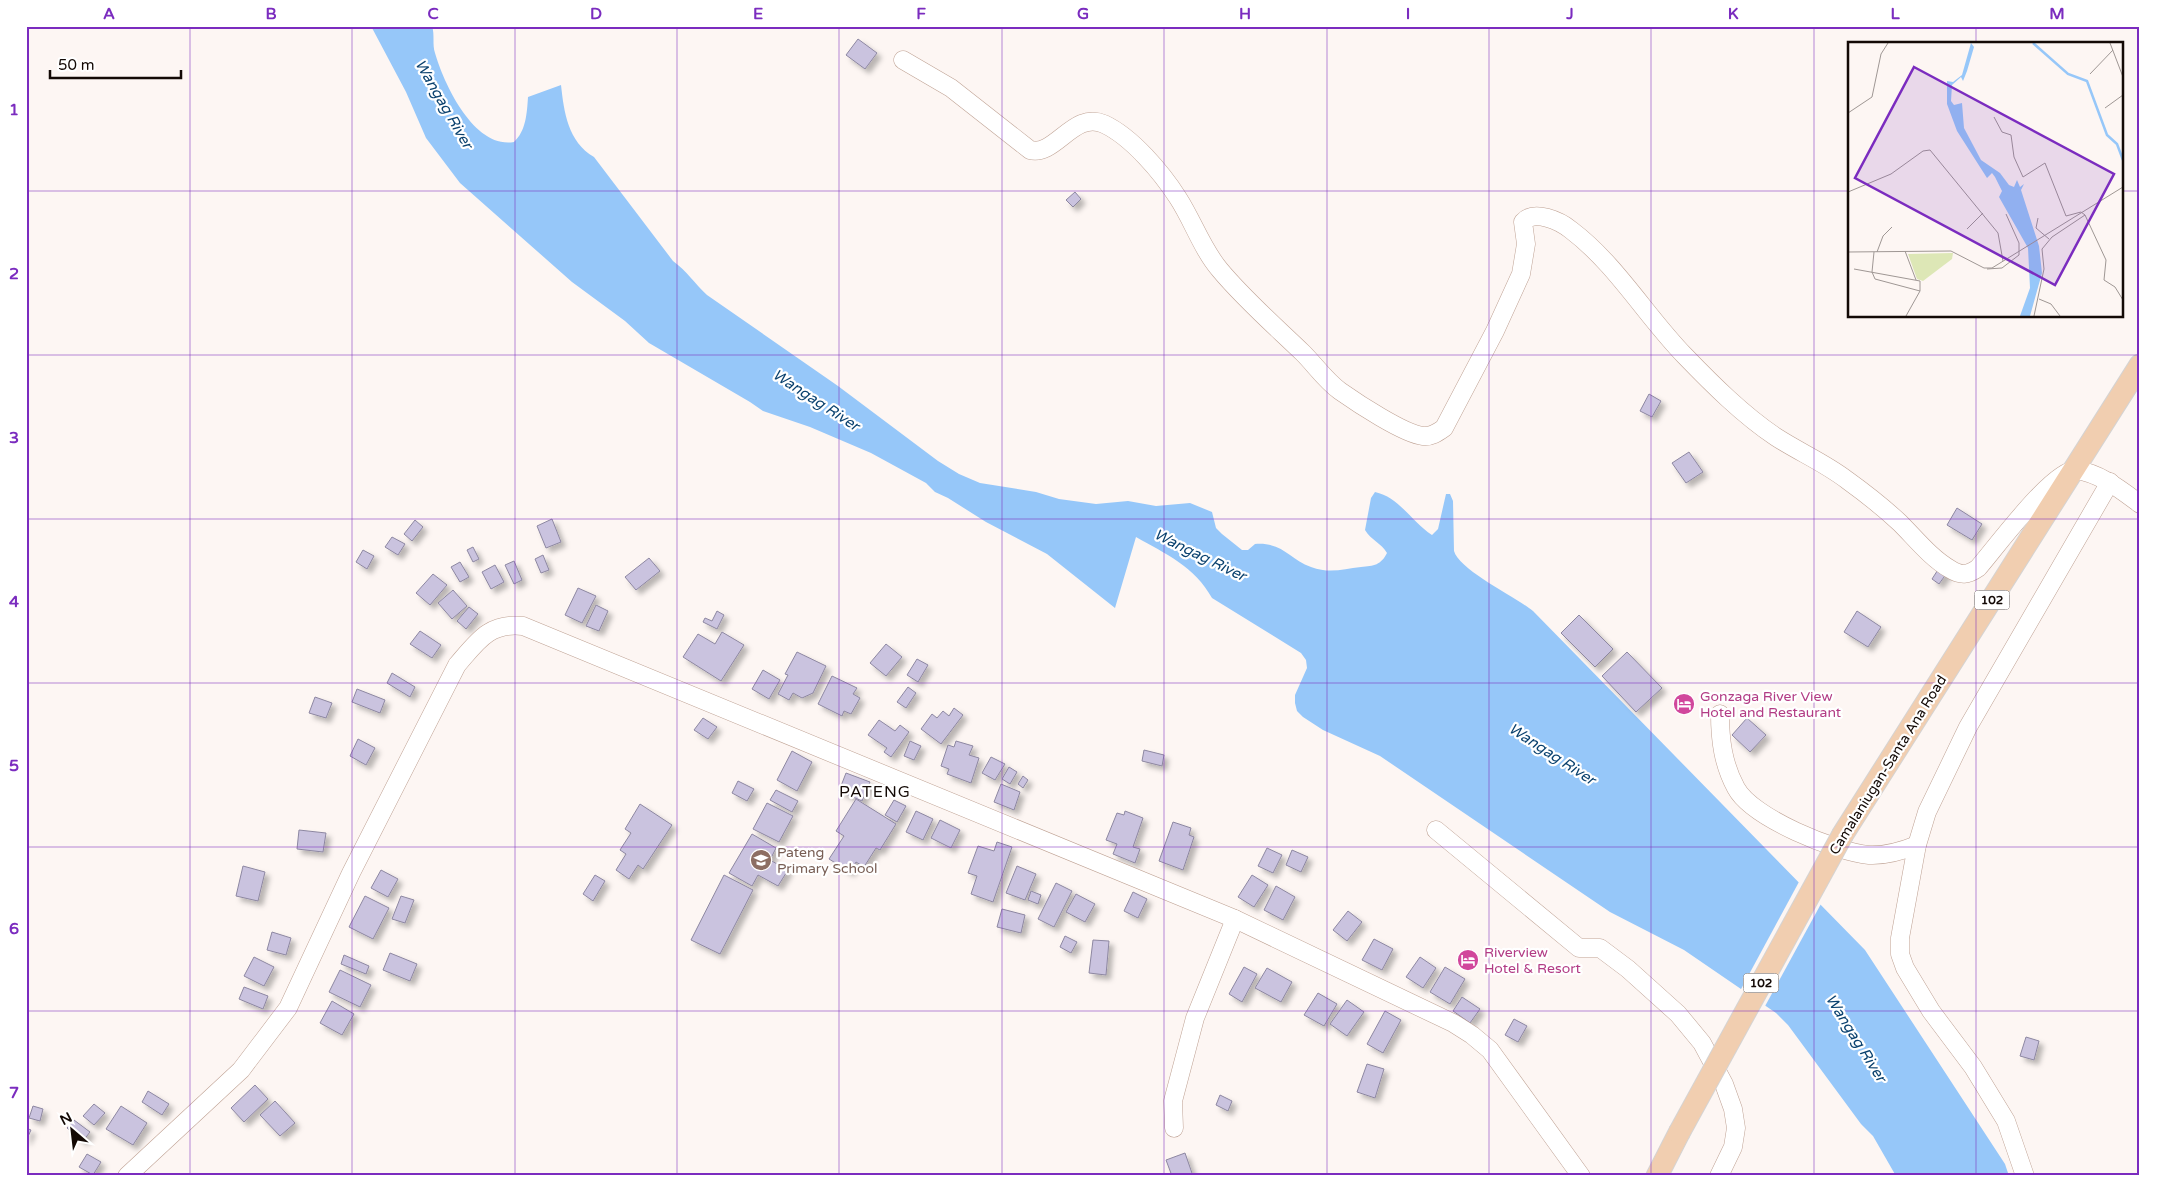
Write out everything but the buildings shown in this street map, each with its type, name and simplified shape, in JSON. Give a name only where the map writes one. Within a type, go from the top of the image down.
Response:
[{"type":"main road","name":"Camalaniugan-Santa Ana Road","points":[[1657,1176],[1843,834],[2140,365]]},
{"type":"street","points":[[903,60],[951,88],[1030,150],[1043,149],[1080,125],[1091,121],[1105,124],[1121,134],[1154,166],[1178,198],[1218,269],[1252,304],[1339,390],[1400,428],[1414,434],[1430,436],[1444,428],[1513,294],[1525,260],[1523,222],[1530,216],[1535,216],[1547,218],[1566,227],[1601,258],[1685,356],[1735,403],[1774,436],[1846,479],[1898,521],[1936,560],[1957,573],[1969,574],[1978,568],[2042,492],[2064,473],[2075,470],[2110,482],[2140,504]]},
{"type":"street","points":[[2025,1176],[2006,1121],[1973,1067],[1931,1011],[1904,968],[1900,954],[1900,938],[1917,845],[1927,812],[1968,727],[2110,482]]},
{"type":"street","points":[[127,1176],[241,1070],[288,1008],[351,873],[457,665],[479,640],[499,627],[509,624],[522,626],[1235,919],[1453,1023],[1472,1035],[1490,1050],[1581,1176]]},
{"type":"street","points":[[1720,714],[1720,747],[1736,789],[1754,807],[1786,827],[1824,844],[1866,855],[1880,855],[1917,845]]},
{"type":"street","points":[[1436,830],[1579,948],[1600,948],[1628,969],[1678,1014],[1702,1043],[1724,1084],[1733,1109],[1736,1128],[1733,1148],[1719,1176]]},
{"type":"street","points":[[1174,1128],[1173,1101],[1195,1018],[1235,919]]},
{"type":"water","name":"Wangag River","points":[[371,26],[432,26],[435,53],[453,97],[474,125],[486,135],[499,141],[514,142],[518,138],[525,121],[528,97],[561,85],[566,116],[578,143],[594,157],[673,261],[707,295],[838,386],[938,461],[959,474],[980,483],[1036,492],[1059,499],[1096,504],[1128,501],[1156,506],[1190,503],[1212,512],[1216,528],[1242,550],[1248,550],[1255,544],[1265,544],[1279,548],[1303,564],[1330,571],[1373,565],[1380,562],[1387,553],[1365,530],[1371,498],[1375,492],[1384,495],[1398,504],[1432,535],[1438,529],[1446,494],[1450,494],[1453,501],[1454,551],[1458,558],[1477,575],[1533,611],[1865,950],[2005,1164],[2009,1176],[1896,1176],[1873,1136],[1861,1124],[1788,1025],[1776,1013],[1684,950],[1610,912],[1380,756],[1323,730],[1303,717],[1297,711],[1295,703],[1295,695],[1307,668],[1306,660],[1301,653],[1212,598],[1197,578],[1179,562],[1136,537],[1115,608],[1047,554],[986,522],[935,492],[926,483],[871,453],[810,427],[763,411],[649,343],[625,321],[572,282],[460,183],[426,138],[406,92]]},
{"type":"pier","points":[[1800,880],[1822,902],[1764,1008],[1740,991]]},
{"type":"place","name":"Gonzaga River View Hotel and Restaurant","points":[[1684,704]]},
{"type":"place","name":"Pateng Primary School","points":[[761,860]]},
{"type":"place","name":"Riverview Hotel & Resort","points":[[1468,960]]},
{"type":"district","name":"PATENG","points":[[875,792]]}]
